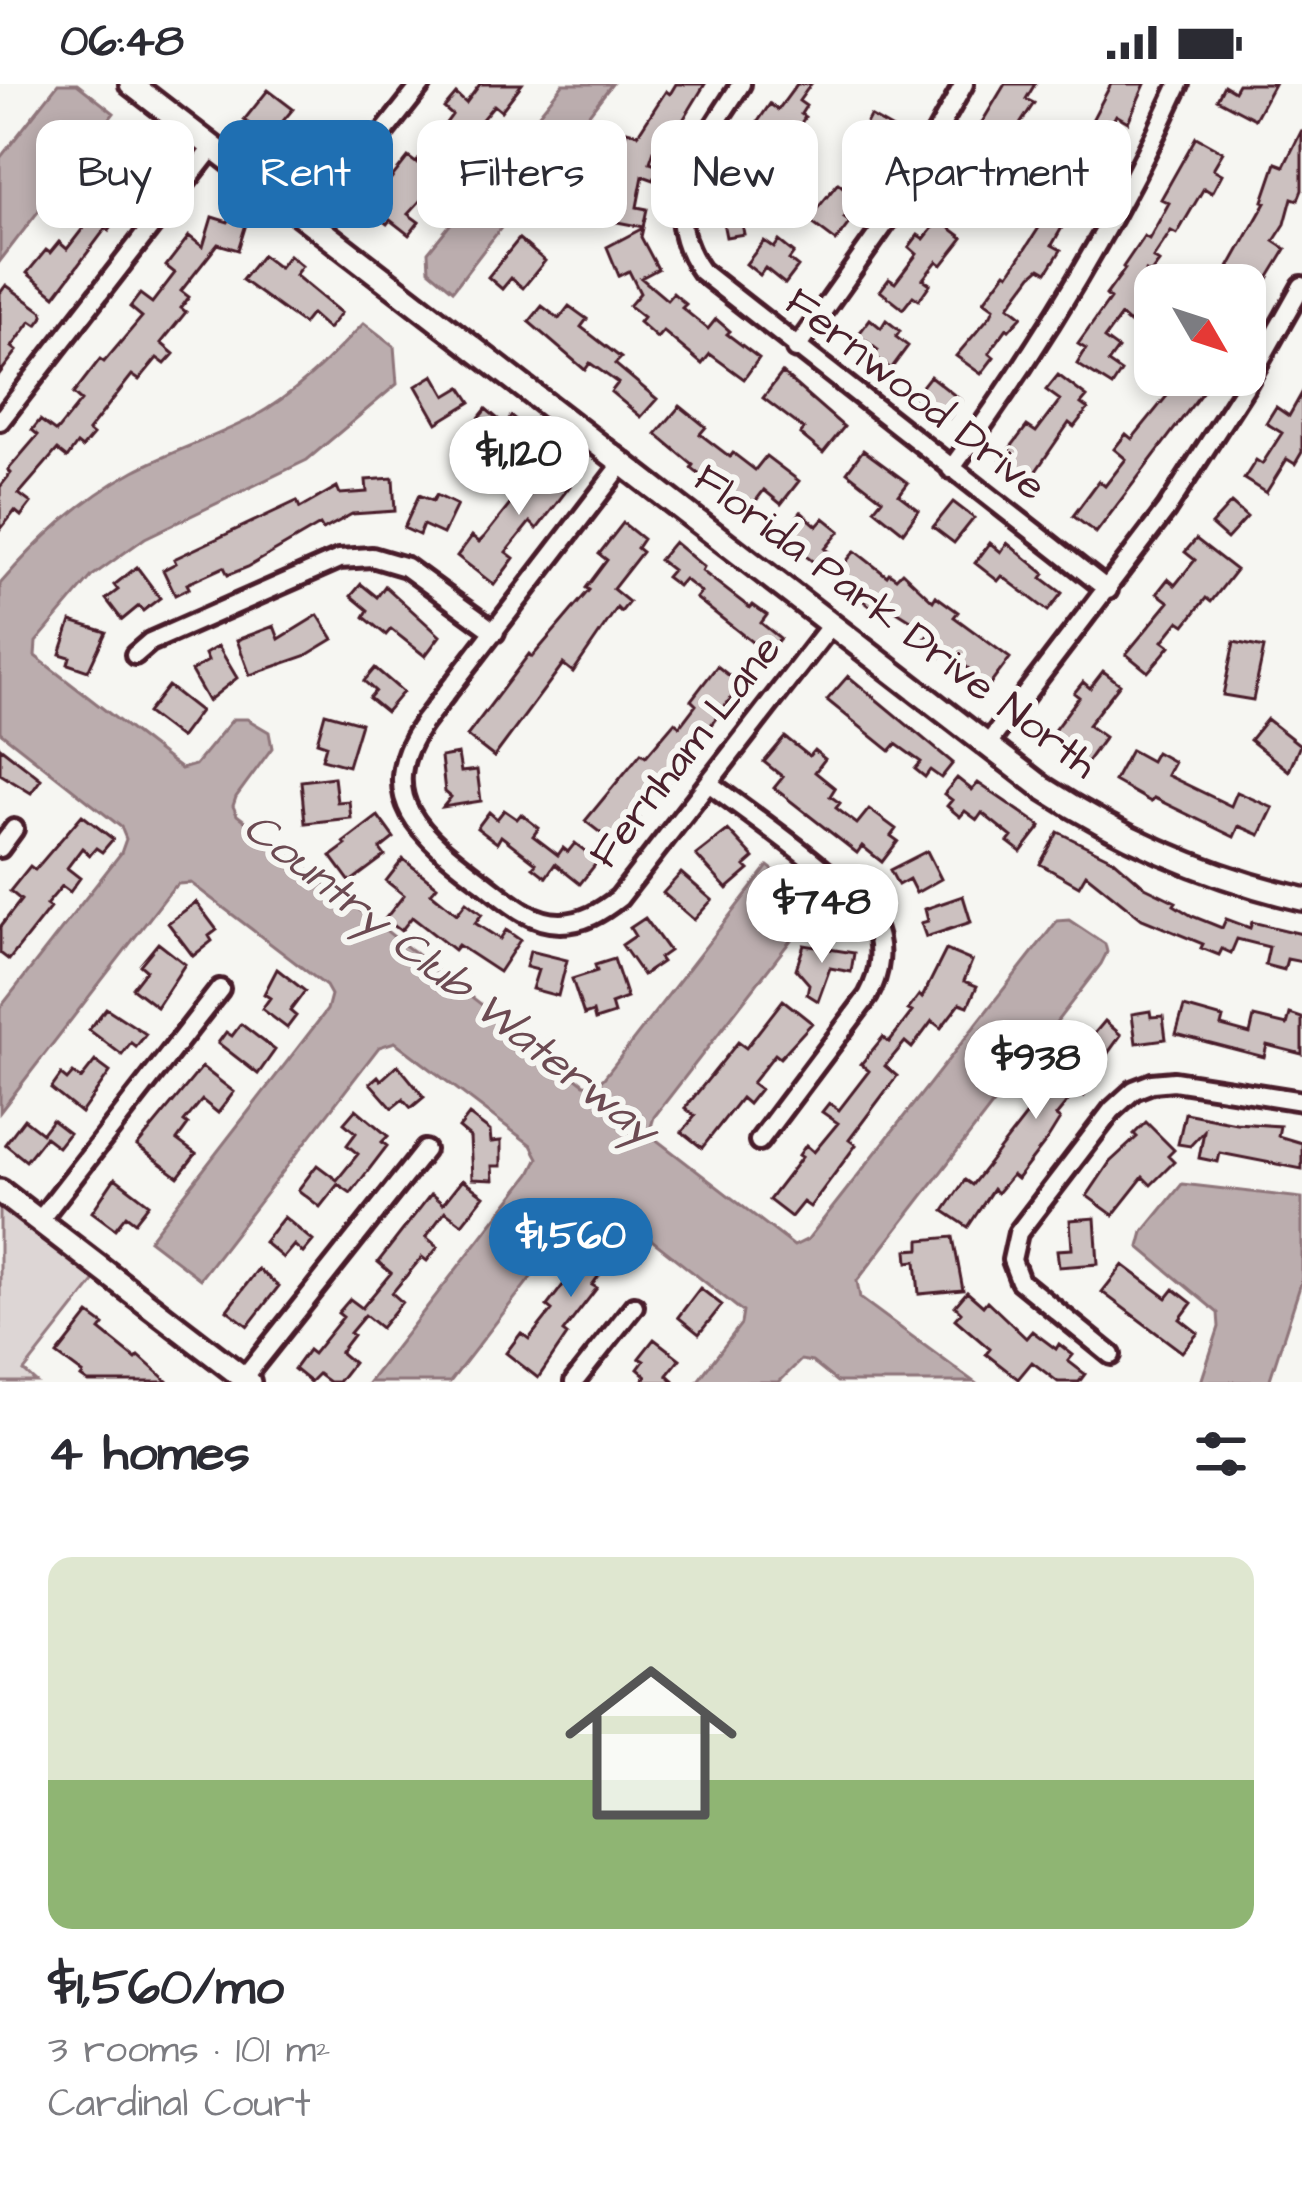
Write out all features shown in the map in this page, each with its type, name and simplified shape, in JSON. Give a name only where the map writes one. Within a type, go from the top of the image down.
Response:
[{"type":"street","name":"Florida Park Drive North","points":[[131,84],[218,153]]},
{"type":"street","points":[[393,121],[422,84]]},
{"type":"street","name":"Fernwood Drive","points":[[741,84],[684,179],[679,212],[687,248],[715,285],[1108,590]]},
{"type":"street","points":[[796,349],[886,221],[964,84]]},
{"type":"street","points":[[951,469],[1070,296],[1138,172],[1179,84]]},
{"type":"street","points":[[0,421],[212,148]]},
{"type":"street","name":"Florida Park Drive North","points":[[316,228],[1055,796],[1143,846],[1211,873],[1302,899]]},
{"type":"street","points":[[987,746],[1108,590],[1202,457],[1302,286]]},
{"type":"street","name":"Fernham Lane","points":[[623,464],[414,736],[403,765],[402,793],[422,834],[522,912],[561,923],[586,919],[619,898],[831,625]]},
{"type":"street","points":[[135,655],[150,642],[296,577],[358,557],[406,567],[495,632]]},
{"type":"street","points":[[710,784],[858,902],[874,925],[880,956],[876,979],[863,1004],[759,1141]]},
{"type":"street","points":[[0,848],[14,829]]},
{"type":"street","points":[[39,1221],[220,988]]},
{"type":"street","points":[[1112,1354],[1020,1281],[1012,1255],[1025,1222],[1112,1110],[1140,1087],[1181,1082],[1302,1101]]},
{"type":"street","points":[[0,1191],[246,1380],[425,1150]]},
{"type":"street","points":[[574,1382],[634,1306]]},
{"type":"shaded area","points":[[58,84],[77,84],[114,113],[109,120],[36,120],[36,214],[0,261],[0,158]]},
{"type":"shaded area","points":[[563,84],[612,84],[584,120],[534,120]]},
{"type":"shaded area","points":[[447,228],[501,228],[453,290],[429,270],[428,252]]},
{"type":"shaded area","points":[[364,323],[394,346],[397,384],[307,460],[145,538],[92,576],[36,642],[35,656],[181,769],[195,765],[233,719],[247,719],[269,732],[272,748],[236,797],[237,815],[584,1084],[596,1085],[604,1078],[768,866],[818,905],[654,1117],[650,1130],[654,1138],[794,1246],[808,1239],[1057,921],[1069,920],[1105,944],[1101,964],[857,1281],[860,1298],[974,1382],[837,1382],[812,1362],[801,1360],[779,1382],[697,1382],[741,1324],[743,1312],[599,1203],[580,1214],[450,1382],[369,1382],[538,1158],[531,1145],[395,1042],[379,1047],[200,1279],[149,1240],[327,1010],[331,995],[326,986],[191,883],[172,889],[0,1112],[0,1008],[121,853],[126,839],[121,827],[0,732],[0,584],[46,536],[96,495],[134,471],[268,408],[312,375]]},
{"type":"shaded area","points":[[1182,1184],[1302,1198],[1302,1280],[1269,1382],[1201,1382],[1219,1327],[1218,1313],[1139,1247],[1143,1232]]},
{"type":"shaded area","points":[[0,1203],[97,1278],[24,1371],[36,1382],[0,1382]]},
{"type":"building","points":[[480,84],[522,84],[501,111],[494,105],[481,120],[448,120],[452,115],[444,108],[456,94],[466,103]]},
{"type":"building","points":[[676,84],[705,84],[683,120],[651,120],[651,179],[643,176],[637,207],[647,209],[643,227],[627,224],[627,131],[638,134],[666,91],[670,94]]},
{"type":"building","points":[[797,84],[811,84],[799,101],[806,106],[803,120],[759,120],[770,104],[778,110]]},
{"type":"building","points":[[1005,84],[1035,84],[1026,99],[1034,103],[1023,120],[983,120]]},
{"type":"building","points":[[1111,84],[1145,84],[1129,120],[1116,115],[1113,120],[1092,120]]},
{"type":"building","points":[[1238,84],[1274,84],[1255,119],[1217,99],[1224,85],[1234,91]]},
{"type":"building","points":[[268,90],[293,109],[284,120],[244,120]]},
{"type":"building","points":[[1302,130],[1302,190],[1298,200],[1292,198],[1274,241],[1286,249],[1266,282],[1266,264],[1231,264],[1266,202],[1276,163],[1284,166]]},
{"type":"building","points":[[1196,137],[1223,152],[1213,169],[1222,174],[1212,193],[1204,188],[1177,234],[1171,231],[1153,258],[1158,264],[1134,264],[1134,316],[1129,323],[1121,316],[1104,339],[1118,349],[1108,363],[1121,372],[1112,386],[1077,364],[1086,349],[1078,344],[1110,299],[1106,295],[1123,267],[1144,236],[1149,239],[1169,203],[1161,199]]},
{"type":"building","points":[[408,157],[416,163],[417,204],[408,214],[417,225],[409,235],[393,222],[393,176]]},
{"type":"building","points":[[838,183],[842,186],[846,228],[836,241],[818,228],[818,208]]},
{"type":"building","points":[[212,217],[218,219],[218,228],[245,228],[238,250],[218,244],[181,291],[189,297],[181,308],[186,312],[161,343],[174,354],[165,364],[157,358],[139,380],[132,375],[88,431],[93,435],[82,448],[77,444],[67,458],[57,450],[19,494],[31,503],[21,516],[15,511],[0,530],[0,487],[38,435],[32,430],[40,420],[56,432],[81,401],[73,394],[142,317],[130,307],[140,294],[152,303],[175,273],[166,266],[189,236],[203,247]]},
{"type":"building","points":[[83,228],[106,228],[55,296],[27,273],[59,242],[67,249]]},
{"type":"building","points":[[643,228],[641,237],[658,269],[641,278],[667,300],[673,293],[686,304],[682,308],[708,329],[716,319],[730,331],[727,334],[759,358],[744,379],[710,354],[702,364],[663,331],[657,338],[639,322],[643,317],[629,306],[640,293],[629,271],[619,276],[607,247]]},
{"type":"building","points":[[724,228],[743,228],[744,234],[726,237]]},
{"type":"building","points":[[933,228],[950,228],[963,238],[942,265],[937,261],[923,279],[930,284],[919,300],[913,296],[903,309],[880,291],[889,279],[895,283],[917,254],[909,247],[918,235],[924,239]]},
{"type":"building","points":[[1039,228],[1062,228],[1052,245],[1061,250],[1047,272],[1040,268],[1032,275],[1009,306],[1022,316],[989,353],[994,357],[981,374],[956,356],[991,315],[994,308],[984,301],[1009,274]]},
{"type":"building","points":[[519,239],[545,261],[523,288],[511,278],[502,289],[488,277]]},
{"type":"building","points":[[764,241],[774,248],[779,241],[794,253],[789,260],[798,267],[785,284],[765,268],[760,275],[746,264]]},
{"type":"building","points":[[262,255],[279,268],[289,255],[302,266],[295,275],[341,313],[328,329],[311,314],[303,324],[242,280]]},
{"type":"building","points":[[6,285],[43,312],[43,317],[37,325],[31,321],[0,373],[0,293]]},
{"type":"building","points":[[542,306],[559,319],[569,306],[587,319],[581,327],[621,358],[615,364],[657,399],[641,417],[611,392],[618,383],[590,363],[585,370],[529,322]]},
{"type":"building","points":[[870,319],[881,328],[886,320],[908,346],[891,369],[874,356],[878,350],[858,335]]},
{"type":"building","points":[[782,373],[844,427],[823,453],[800,434],[804,429],[763,398]]},
{"type":"building","points":[[434,375],[446,396],[461,387],[471,402],[437,423],[416,386]]},
{"type":"building","points":[[1058,375],[1087,397],[1081,404],[1088,409],[1074,427],[1069,423],[1029,481],[1001,460],[1027,426],[1036,432],[1060,400],[1046,390]]},
{"type":"building","points":[[930,376],[962,401],[949,418],[934,406],[929,412],[912,399]]},
{"type":"building","points":[[1302,393],[1302,452],[1295,464],[1287,459],[1266,493],[1244,479],[1256,460],[1262,464],[1282,433],[1266,423],[1276,407],[1289,416]]},
{"type":"building","points":[[1167,396],[1199,396],[1096,533],[1073,516],[1099,481],[1105,486],[1126,459],[1114,449],[1126,434],[1132,439]]},
{"type":"building","points":[[680,406],[706,427],[700,434],[730,457],[733,453],[755,470],[766,456],[799,481],[781,504],[764,490],[752,506],[729,489],[725,495],[691,468],[656,434]]},
{"type":"building","points":[[486,409],[505,425],[511,416],[522,425],[504,448],[474,424]]},
{"type":"building","points":[[554,449],[574,465],[563,480],[570,486],[537,529],[530,522],[506,552],[514,558],[494,585],[457,556],[472,536],[479,542],[485,536]]},
{"type":"building","points":[[863,450],[908,483],[899,495],[919,510],[903,532],[874,509],[882,499],[847,472]]},
{"type":"building","points":[[393,478],[395,511],[352,514],[323,530],[320,525],[248,567],[228,575],[224,567],[175,595],[163,570],[176,563],[174,559],[297,501],[300,508],[337,487],[340,494],[367,492],[366,480]]},
{"type":"building","points":[[419,495],[433,501],[436,495],[457,505],[443,534],[423,525],[419,535],[404,528]]},
{"type":"building","points":[[953,502],[974,518],[954,543],[933,527]]},
{"type":"building","points":[[1231,503],[1247,517],[1227,539],[1211,525]]},
{"type":"building","points":[[801,512],[817,526],[824,518],[840,531],[825,549],[844,564],[855,551],[887,576],[896,578],[902,572],[1010,658],[983,694],[967,682],[974,673],[945,650],[940,657],[922,643],[930,632],[887,605],[880,614],[798,550],[784,534]]},
{"type":"building","points":[[623,523],[643,539],[637,548],[642,552],[613,589],[629,602],[621,612],[617,608],[573,672],[563,664],[494,757],[467,736],[529,654],[532,657],[589,590],[586,588],[607,560],[599,554]]},
{"type":"building","points":[[1196,539],[1236,570],[1211,602],[1206,598],[1185,625],[1179,621],[1163,641],[1170,646],[1148,672],[1126,654],[1169,602],[1157,593],[1168,579],[1175,585],[1195,560],[1185,552]]},
{"type":"building","points":[[674,542],[704,567],[702,571],[750,608],[753,605],[767,615],[761,623],[780,638],[767,654],[696,598],[701,592],[684,579],[678,586],[666,577],[672,570],[659,560]]},
{"type":"building","points":[[990,543],[1001,552],[1007,543],[1062,593],[1048,611],[1002,576],[998,581],[975,563]]},
{"type":"building","points":[[137,567],[160,598],[122,620],[106,599],[118,590],[114,585]]},
{"type":"building","points":[[361,584],[377,597],[385,586],[440,636],[425,656],[391,629],[386,635],[364,617],[368,610],[351,596]]},
{"type":"building","points":[[318,615],[333,639],[305,656],[250,675],[237,640],[274,626],[279,639]]},
{"type":"building","points":[[71,621],[106,632],[88,671],[68,664],[70,657],[60,654]]},
{"type":"building","points":[[1234,642],[1264,648],[1253,700],[1223,695]]},
{"type":"building","points":[[218,646],[237,678],[208,701],[191,671],[208,661],[205,654]]},
{"type":"building","points":[[717,666],[741,685],[662,790],[653,782],[630,811],[640,819],[630,832],[622,827],[611,841],[585,821],[641,753],[646,756],[675,722],[680,726],[696,705],[691,700]]},
{"type":"building","points":[[375,668],[403,692],[386,712],[369,698],[375,691],[364,681]]},
{"type":"building","points":[[1103,671],[1120,684],[1088,725],[1105,737],[1084,766],[1049,737],[1079,697],[1074,693],[1083,682],[1090,688]]},
{"type":"building","points":[[848,676],[953,763],[941,778],[930,770],[925,777],[915,769],[921,762],[896,744],[890,751],[827,700]]},
{"type":"building","points":[[168,686],[200,711],[180,738],[147,713]]},
{"type":"building","points":[[325,713],[361,723],[348,766],[322,759],[326,745],[317,742]]},
{"type":"building","points":[[1267,719],[1300,745],[1289,771],[1250,740]]},
{"type":"building","points":[[785,737],[809,756],[814,750],[825,759],[815,772],[835,788],[830,796],[840,803],[836,808],[857,824],[869,809],[896,829],[891,836],[898,841],[882,862],[862,846],[857,853],[774,788],[783,777],[764,762]]},
{"type":"building","points":[[0,747],[41,779],[31,793],[0,774]]},
{"type":"building","points":[[1131,750],[1151,761],[1156,752],[1174,762],[1167,775],[1231,806],[1237,792],[1273,808],[1260,835],[1239,826],[1234,837],[1114,781]]},
{"type":"building","points":[[458,754],[461,772],[477,770],[481,801],[443,807],[451,797],[445,792],[441,757]]},
{"type":"building","points":[[334,777],[337,802],[349,801],[351,818],[305,823],[301,781]]},
{"type":"building","points":[[957,778],[972,790],[978,783],[1041,826],[1021,852],[1008,842],[1012,837],[982,813],[977,820],[965,811],[960,817],[947,806],[952,800],[944,794]]},
{"type":"building","points":[[504,810],[517,819],[521,814],[539,828],[533,836],[558,855],[575,843],[598,861],[580,884],[555,864],[546,877],[533,867],[536,863],[501,836],[497,843],[477,828],[489,812],[497,819]]},
{"type":"building","points":[[82,815],[113,839],[102,852],[96,848],[90,855],[82,848],[67,868],[80,878],[70,892],[62,886],[9,960],[0,953],[0,927],[21,900],[10,891],[30,866],[35,870]]},
{"type":"building","points":[[378,816],[394,838],[380,849],[385,856],[350,882],[331,856]]},
{"type":"building","points":[[728,830],[754,858],[745,866],[749,870],[727,889],[696,855]]},
{"type":"building","points":[[1058,832],[1114,860],[1145,887],[1192,916],[1222,928],[1226,919],[1250,928],[1252,922],[1302,934],[1302,962],[1287,959],[1284,970],[1265,965],[1269,947],[1237,939],[1231,953],[1222,949],[1219,955],[1142,919],[1086,874],[1079,886],[1040,864]]},
{"type":"building","points":[[927,851],[941,879],[916,893],[909,879],[898,885],[890,870]]},
{"type":"building","points":[[403,859],[437,886],[431,893],[457,914],[466,902],[482,914],[475,923],[500,939],[506,930],[520,940],[499,972],[458,945],[454,950],[412,917],[401,931],[385,919],[404,895],[386,881]]},
{"type":"building","points":[[681,873],[712,900],[694,920],[663,893]]},
{"type":"building","points":[[963,896],[971,922],[926,937],[921,923],[928,921],[925,909]]},
{"type":"building","points":[[196,902],[217,930],[209,936],[212,941],[193,956],[168,923]]},
{"type":"building","points":[[645,918],[669,951],[643,975],[622,945],[635,936],[630,928]]},
{"type":"building","points":[[158,943],[185,964],[157,1007],[132,988],[146,970],[140,965]]},
{"type":"building","points":[[804,945],[854,953],[851,972],[830,968],[818,1001],[807,994],[809,984],[796,969]]},
{"type":"building","points":[[946,950],[972,961],[964,981],[977,986],[968,1006],[960,1003],[941,1028],[932,1021],[912,1048],[905,1042],[885,1066],[897,1076],[849,1140],[856,1145],[810,1207],[803,1202],[791,1217],[769,1200],[806,1145],[814,1152],[838,1123],[822,1112],[829,1103],[839,1110],[869,1071],[861,1064],[883,1037],[889,1042],[912,1012],[908,1010],[919,995],[922,998]]},
{"type":"building","points":[[530,951],[567,960],[558,996],[532,989],[538,970],[526,967]]},
{"type":"building","points":[[614,959],[627,998],[611,1004],[614,1014],[595,1020],[593,1012],[584,1015],[572,979]]},
{"type":"building","points":[[277,969],[305,991],[290,1011],[296,1016],[287,1028],[262,1009],[270,998],[264,994]]},
{"type":"building","points":[[783,1000],[812,1023],[780,1058],[775,1054],[752,1083],[760,1089],[748,1104],[741,1098],[702,1148],[682,1132],[695,1116],[685,1108],[738,1042],[746,1048]]},
{"type":"building","points":[[1184,1007],[1223,1018],[1221,1026],[1250,1034],[1254,1017],[1287,1025],[1290,1014],[1302,1018],[1302,1054],[1267,1045],[1264,1057],[1176,1034]]},
{"type":"building","points":[[106,1008],[146,1034],[122,1055],[89,1030]]},
{"type":"building","points":[[1150,1011],[1151,1017],[1163,1016],[1166,1039],[1136,1043],[1132,1014]]},
{"type":"building","points":[[1105,1021],[1121,1035],[1090,1078],[1095,1082],[1084,1096],[1077,1090],[1056,1116],[1060,1119],[1047,1140],[1017,1179],[1012,1175],[997,1193],[993,1189],[968,1227],[944,1211],[965,1180],[972,1185],[1075,1053],[1061,1041],[1073,1027],[1089,1040]]},
{"type":"building","points":[[241,1024],[275,1050],[258,1074],[218,1043]]},
{"type":"building","points":[[95,1061],[110,1072],[81,1113],[51,1089],[61,1075],[67,1080],[73,1073],[81,1079]]},
{"type":"building","points":[[398,1065],[424,1097],[411,1108],[403,1099],[392,1108],[370,1083]]},
{"type":"building","points":[[202,1067],[234,1092],[218,1113],[202,1100],[184,1122],[188,1125],[177,1140],[196,1154],[178,1177],[137,1146]]},
{"type":"building","points":[[356,1109],[388,1136],[382,1142],[387,1146],[351,1193],[338,1184],[320,1207],[298,1190],[317,1165],[337,1180],[358,1154],[347,1145],[356,1133],[344,1123]]},
{"type":"building","points":[[1185,1113],[1280,1126],[1278,1136],[1302,1143],[1302,1169],[1220,1153],[1218,1162],[1199,1158],[1204,1131],[1190,1146],[1178,1144]]},
{"type":"building","points":[[469,1115],[490,1131],[491,1142],[501,1141],[501,1166],[492,1166],[493,1180],[472,1179],[470,1137],[459,1128]]},
{"type":"building","points":[[24,1119],[42,1133],[52,1120],[69,1133],[58,1147],[45,1137],[26,1161],[5,1144]]},
{"type":"building","points":[[1146,1122],[1174,1150],[1168,1156],[1174,1162],[1151,1185],[1143,1177],[1113,1215],[1087,1196]]},
{"type":"building","points":[[115,1178],[149,1204],[135,1222],[126,1215],[115,1229],[92,1212]]},
{"type":"building","points":[[462,1180],[484,1196],[462,1224],[445,1211],[426,1237],[438,1247],[427,1261],[422,1257],[392,1293],[402,1302],[381,1328],[365,1315],[350,1333],[340,1352],[353,1363],[338,1382],[318,1374],[310,1382],[294,1369],[343,1317],[338,1313],[350,1299],[362,1308],[391,1273],[378,1262],[431,1194],[443,1204]]},
{"type":"building","points":[[284,1217],[313,1241],[303,1253],[294,1245],[283,1258],[264,1242]]},
{"type":"building","points":[[1095,1218],[1098,1264],[1059,1267],[1057,1250],[1072,1249],[1070,1220]]},
{"type":"building","points":[[625,1227],[637,1249],[603,1270],[592,1285],[597,1288],[563,1332],[567,1335],[538,1378],[506,1353],[521,1333],[529,1339],[552,1310],[547,1306],[590,1250],[582,1238],[596,1229],[600,1235],[608,1231],[611,1235]]},
{"type":"building","points":[[953,1237],[963,1290],[919,1294],[916,1261],[908,1262],[907,1250],[920,1249],[920,1240]]},
{"type":"building","points":[[1123,1265],[1167,1298],[1174,1289],[1192,1303],[1180,1319],[1198,1333],[1182,1352],[1102,1292]]},
{"type":"building","points":[[258,1269],[279,1286],[248,1326],[227,1310]]},
{"type":"building","points":[[700,1288],[722,1305],[699,1334],[678,1317]]},
{"type":"building","points":[[967,1292],[983,1306],[987,1301],[1026,1338],[1032,1331],[1056,1349],[1059,1344],[1073,1355],[1068,1361],[1085,1374],[1079,1382],[1058,1382],[1032,1362],[1018,1379],[986,1354],[990,1349],[955,1319],[961,1312],[955,1306]]},
{"type":"building","points":[[89,1314],[104,1325],[100,1330],[168,1382],[88,1382],[81,1377],[57,1355]]},
{"type":"building","points":[[654,1339],[680,1359],[667,1375],[675,1382],[641,1382],[646,1376],[638,1369],[644,1361],[639,1358]]},
{"type":"water label","name":"Country Club Waterway","points":[[450,979]]}]
